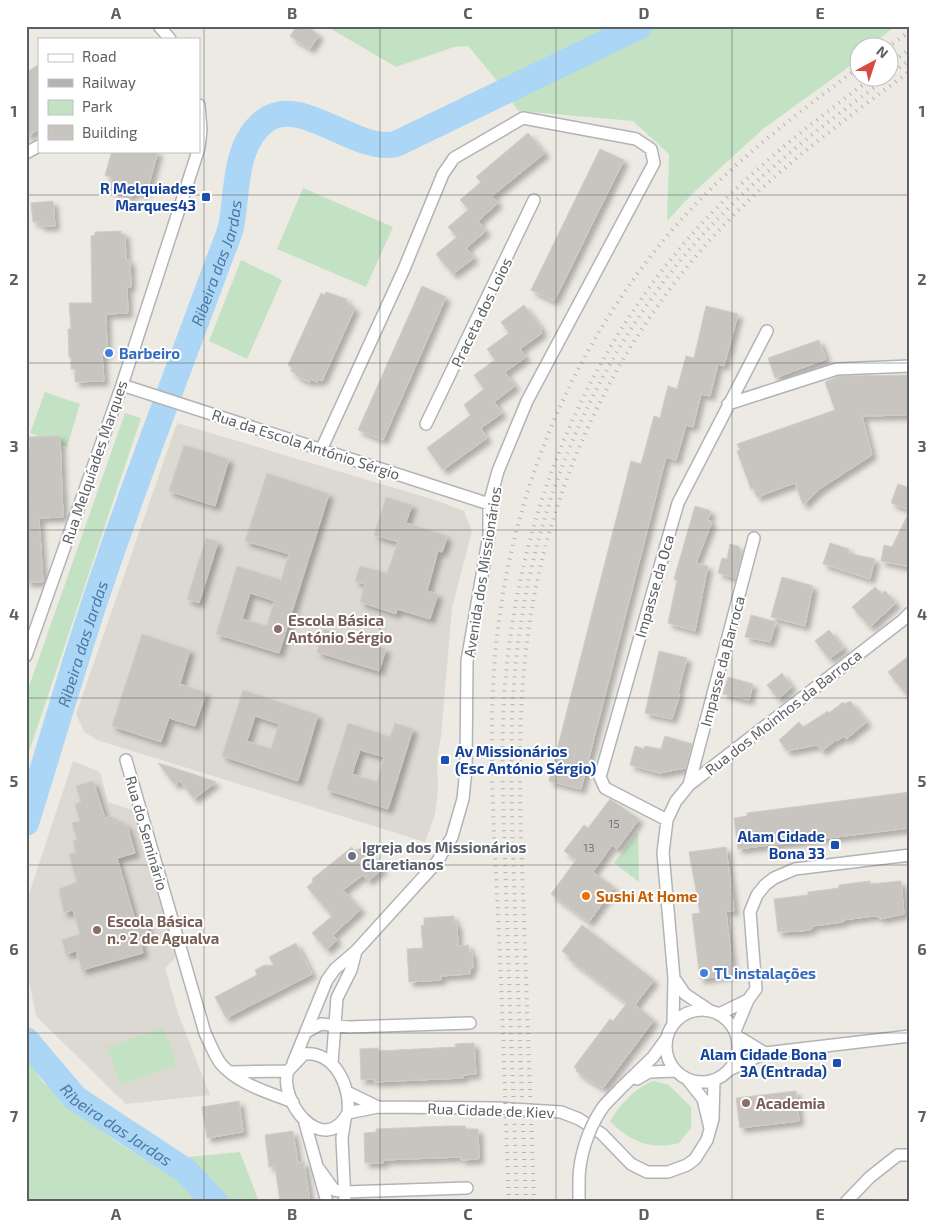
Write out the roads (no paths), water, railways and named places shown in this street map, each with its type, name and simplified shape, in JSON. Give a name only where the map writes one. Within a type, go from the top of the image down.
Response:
[{"type":"street","points":[[159,26],[169,38]]},
{"type":"street","name":"Rua Melquíades Marques","points":[[200,118],[200,134]]},
{"type":"street","name":"Avenida dos Missionários","points":[[291,1067],[308,1031],[327,980],[334,969],[356,951],[437,862],[452,837],[463,798],[468,743],[468,661],[475,609],[489,535],[489,504],[498,471],[527,401],[654,163],[651,149],[636,138],[523,118],[454,158],[443,174],[404,269],[321,450]]},
{"type":"street","points":[[26,153],[38,147]]},
{"type":"street","name":"Rua Melquíades Marques","points":[[26,656],[122,385],[196,152]]},
{"type":"street","name":"Praceta dos Loios","points":[[426,424],[534,200]]},
{"type":"street","name":"Impasse da Oca","points":[[667,820],[605,788],[600,777],[678,503],[767,331]]},
{"type":"street","points":[[728,404],[837,369],[910,366]]},
{"type":"street","name":"Rua da Escola António Sérgio","points":[[122,385],[489,504]]},
{"type":"street","name":"Impasse da Barroca","points":[[689,785],[754,538]]},
{"type":"street","name":"Rua dos Moinhos da Barroca","points":[[667,820],[676,801],[689,785],[910,613]]},
{"type":"street","name":"Rua do Seminário","points":[[126,760],[205,1033],[220,1063],[230,1072],[264,1091],[293,1102]]},
{"type":"street","points":[[579,1202],[579,1168],[584,1146],[601,1109],[653,1057],[666,1039],[673,1023],[674,978],[663,853],[667,820]]},
{"type":"street","points":[[729,1070],[737,1054],[736,1033],[748,1000],[756,989],[757,977],[750,912],[757,895],[765,885],[774,878],[796,869],[910,855]]},
{"type":"street","name":"Avenida dos Missionários","points":[[332,1063],[337,998],[351,970],[356,951]]},
{"type":"street","points":[[674,978],[685,994],[715,1012],[736,1033],[765,1054]]},
{"type":"street","points":[[673,1023],[690,1011],[715,1012],[748,1000]]},
{"type":"street","points":[[308,1031],[321,1024],[349,1027],[470,1023]]},
{"type":"street","points":[[688,1080],[697,1082],[714,1080],[729,1070],[765,1054],[910,1036]]},
{"type":"street","points":[[666,1039],[668,1059],[676,1071],[688,1080],[702,1100],[710,1128]]},
{"type":"street","points":[[327,1202],[305,1123],[293,1102],[287,1084],[291,1067],[304,1054],[313,1054],[327,1058],[332,1063],[347,1092],[349,1103],[342,1138],[345,1197]]},
{"type":"street","points":[[230,1072],[291,1067]]},
{"type":"street","points":[[620,1089],[649,1072],[676,1071]]},
{"type":"street","name":"Rua Cidade de Kiev","points":[[347,1116],[378,1107],[497,1108],[561,1112],[579,1119],[602,1134],[631,1164],[647,1172],[668,1172],[687,1165],[702,1150],[713,1119],[714,1080]]},
{"type":"street","name":"Rua Cidade de Kiev","points":[[347,1092],[378,1107]]},
{"type":"street","points":[[305,1123],[315,1128],[330,1130],[347,1116]]},
{"type":"street","points":[[846,1202],[870,1177],[898,1155],[910,1155]]},
{"type":"street","points":[[319,1169],[334,1190],[345,1197],[467,1188]]},
{"type":"waterway","name":"Ribeira das Jardas","points":[[26,823],[103,577],[231,227],[242,155],[255,130],[266,120],[280,114],[296,114],[363,141],[380,145],[396,144],[640,26]]},
{"type":"waterway","name":"Ribeira das Jardas","points":[[280,111],[281,115]]},
{"type":"waterway","name":"Ribeira das Jardas","points":[[26,1040],[75,1098],[186,1171],[215,1202]]},
{"type":"railway","points":[[898,40],[910,31]]},
{"type":"railway","points":[[898,58],[910,49]]},
{"type":"railway","points":[[898,69],[910,60]]},
{"type":"railway","points":[[534,1202],[521,823],[520,757],[522,692],[533,603],[545,548],[561,494],[582,441],[606,390],[635,340],[667,293],[702,249],[749,200],[775,177],[827,133],[910,71]]},
{"type":"railway","points":[[509,1202],[492,786],[492,722],[495,657],[503,595],[515,534],[533,475],[555,418],[582,362],[613,309],[649,258],[708,191],[792,118],[848,76]]},
{"type":"railway","points":[[517,1202],[502,753],[504,698],[511,635],[522,573],[538,513],[558,454],[584,396],[614,341],[649,289],[688,239],[730,195],[799,134],[859,88]]},
{"type":"railway","points":[[526,1202],[512,831],[512,724],[519,635],[530,573],[546,513],[567,454],[592,397],[622,343],[657,291],[696,242],[740,197],[811,135],[874,88]]},
{"type":"place","name":"R Melquiades Marques43","points":[[206,197]]},
{"type":"place","name":"Barbeiro","points":[[109,353]]},
{"type":"place","name":"Escola Básica António Sérgio","points":[[278,629]]},
{"type":"place","name":"Av Missionários (Esc António Sérgio)","points":[[445,760]]},
{"type":"place","name":"Alam Cidade Bona 33","points":[[835,845]]},
{"type":"place","name":"Igreja dos Missionários Claretianos","points":[[352,856]]},
{"type":"place","name":"Sushi At Home","points":[[586,896]]},
{"type":"place","name":"Escola Básica n.º 2 de Agualva","points":[[97,930]]},
{"type":"place","name":"TL instalações","points":[[704,973]]},
{"type":"place","name":"Alam Cidade Bona 3A (Entrada)","points":[[837,1063]]},
{"type":"place","name":"Academia","points":[[746,1103]]}]
